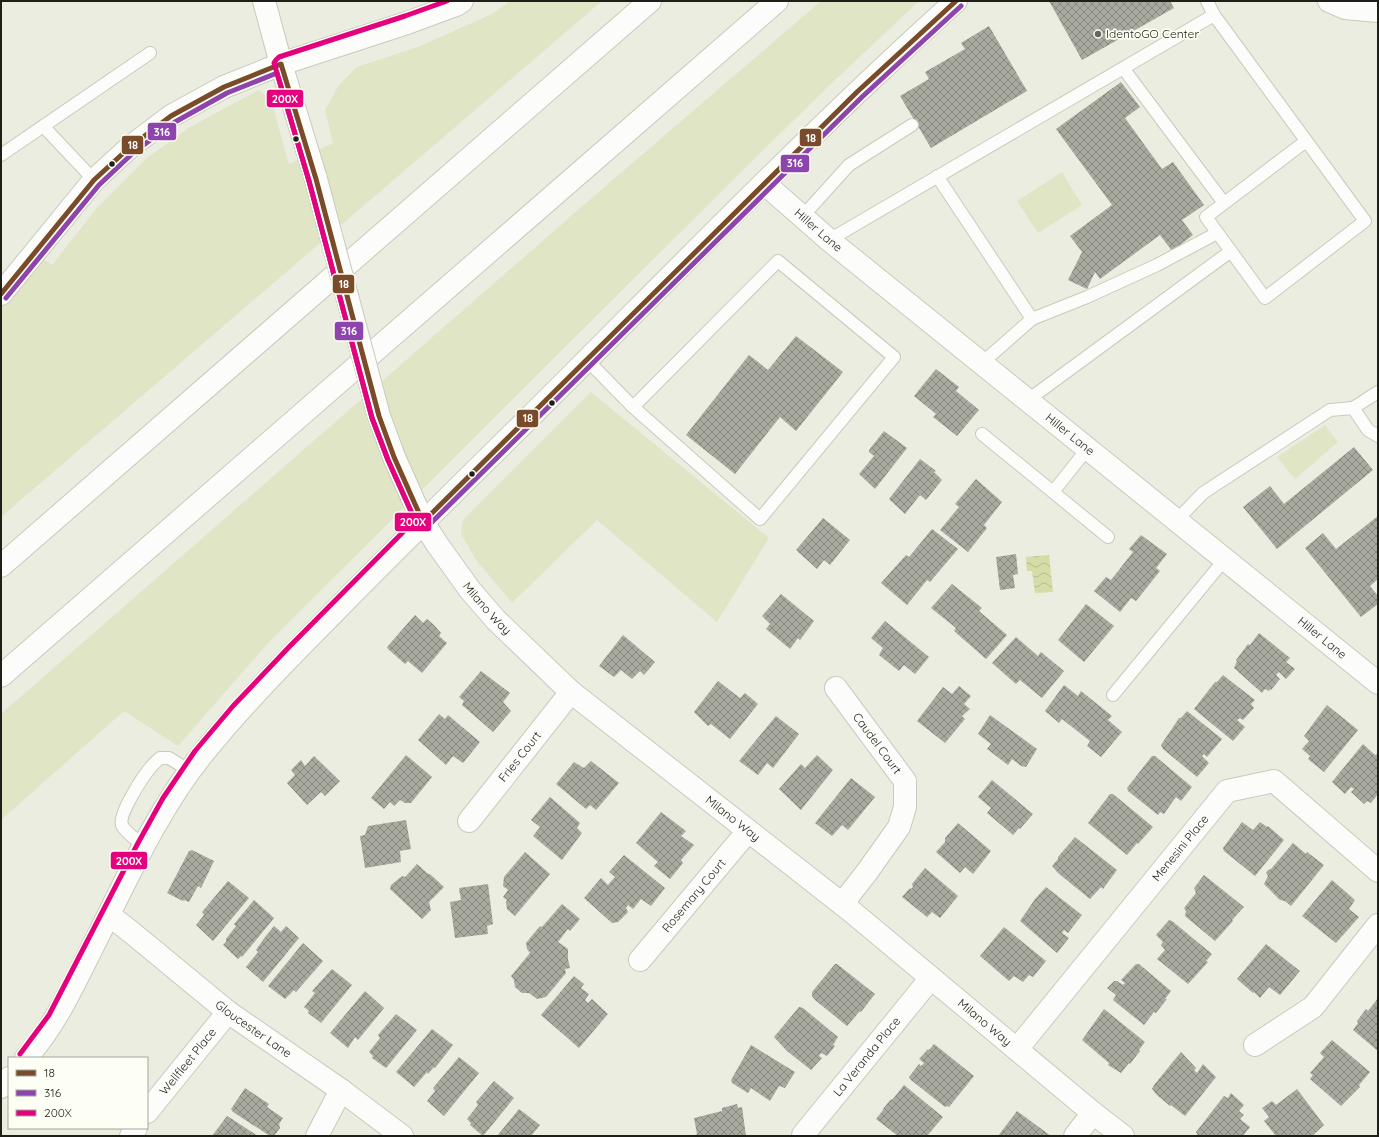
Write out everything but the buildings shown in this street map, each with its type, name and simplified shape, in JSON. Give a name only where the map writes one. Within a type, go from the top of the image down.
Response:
[{"type":"main road","name":"Milano Way","points":[[264,1],[281,64],[316,179],[379,416],[394,457],[423,522],[470,590],[496,620],[572,692],[842,904],[1093,1113],[1123,1136]]},
{"type":"main road","points":[[1,294],[94,180],[130,147],[171,116],[224,87],[281,64],[407,23],[456,5],[462,1]]},
{"type":"main road","points":[[1,566],[650,1]]},
{"type":"main road","points":[[1,676],[777,1]]},
{"type":"main road","points":[[27,1057],[34,1050],[55,1019],[144,846],[169,802],[201,755],[238,711],[295,651],[423,522],[764,183],[858,92],[956,1]]},
{"type":"main road","points":[[1329,1],[1345,8],[1378,11]]},
{"type":"main road","name":"Hiller Lane","points":[[764,183],[829,240],[1378,683]]},
{"type":"main road","name":"Caudel Court","points":[[836,688],[905,781],[905,807],[899,827],[868,872],[842,904]]},
{"type":"main road","name":"Fries Court","points":[[469,821],[572,692]]},
{"type":"main road","name":"Menesini Place","points":[[1017,1050],[1227,790],[1274,781],[1378,872]]},
{"type":"main road","name":"Rosemary Court","points":[[640,960],[748,831]]},
{"type":"main road","name":"Gloucester Lane","points":[[109,915],[228,1012],[341,1090],[402,1136]]},
{"type":"main road","points":[[1255,1046],[1313,1007],[1378,925]]},
{"type":"main road","name":"La Veranda Place","points":[[803,1135],[931,978]]},
{"type":"main road","name":"Wellfleet Place","points":[[148,1111],[228,1012]]},
{"type":"main road","points":[[1,1087],[8,1079]]},
{"type":"main road","points":[[317,1136],[341,1090]]},
{"type":"main road","points":[[1075,1136],[1093,1113]]},
{"type":"lane","points":[[1207,1],[1214,15],[1366,221],[1265,298],[1206,217],[1306,140]]},
{"type":"lane","points":[[829,240],[1214,15]]},
{"type":"lane","points":[[1,155],[150,52]]},
{"type":"lane","points":[[1123,68],[1224,203]]},
{"type":"lane","points":[[802,217],[849,165],[912,125]]},
{"type":"lane","points":[[43,126],[94,180]]},
{"type":"lane","points":[[937,176],[1032,319]]},
{"type":"lane","points":[[982,363],[1032,319],[1087,298],[1217,233]]},
{"type":"lane","points":[[1028,400],[1231,251]]},
{"type":"lane","points":[[587,360],[634,407],[760,518],[894,357],[778,261],[634,407]]},
{"type":"lane","points":[[1177,520],[1203,493],[1330,410],[1353,408],[1378,392]]},
{"type":"lane","points":[[1353,408],[1368,430],[1378,436]]},
{"type":"lane","points":[[982,434],[1108,537]]},
{"type":"lane","points":[[1053,492],[1088,448]]},
{"type":"lane","points":[[1113,695],[1225,559]]},
{"type":"lane","points":[[144,846],[125,830],[122,825],[122,818],[135,790],[151,766],[160,758],[169,758],[190,771]]},
{"type":"shaded area","points":[[510,1],[602,1],[1,517],[1,294],[35,253],[52,265],[96,209],[147,158],[190,127],[259,90],[271,100],[289,164],[333,143],[325,110],[339,85],[357,67],[418,47],[492,14]]},
{"type":"shaded area","points":[[821,1],[919,1],[749,164],[269,642],[178,746],[124,711],[1,820],[1,714],[602,189]]},
{"type":"shaded area","points":[[1062,172],[1082,205],[1038,233],[1017,201]]},
{"type":"shaded area","points":[[591,392],[769,538],[717,622],[597,520],[512,603],[476,560],[461,534],[463,520]]},
{"type":"shaded area","points":[[1325,425],[1338,442],[1295,479],[1277,457]]},
{"type":"water","points":[[1049,555],[1053,592],[1035,593],[1032,571],[1027,571],[1026,557]]},
{"type":"transit line","name":"200X","points":[[20,1054],[49,1015],[138,843],[163,798],[195,751],[233,706],[290,646],[415,520],[388,460],[372,418],[309,181],[274,63],[279,57],[447,1]]},
{"type":"transit line","name":"18","points":[[1,294],[94,180],[130,147],[171,116],[224,87],[281,64],[316,179],[379,416],[394,457],[423,522],[857,92],[956,1]]},
{"type":"transit line","name":"316","points":[[6,298],[99,185],[134,152],[175,122],[227,93],[277,73],[309,181],[372,418],[388,460],[417,525],[420,528],[425,529],[862,97],[961,6]]},
{"type":"place","name":"IdentoGO Center","points":[[1098,34]]}]
